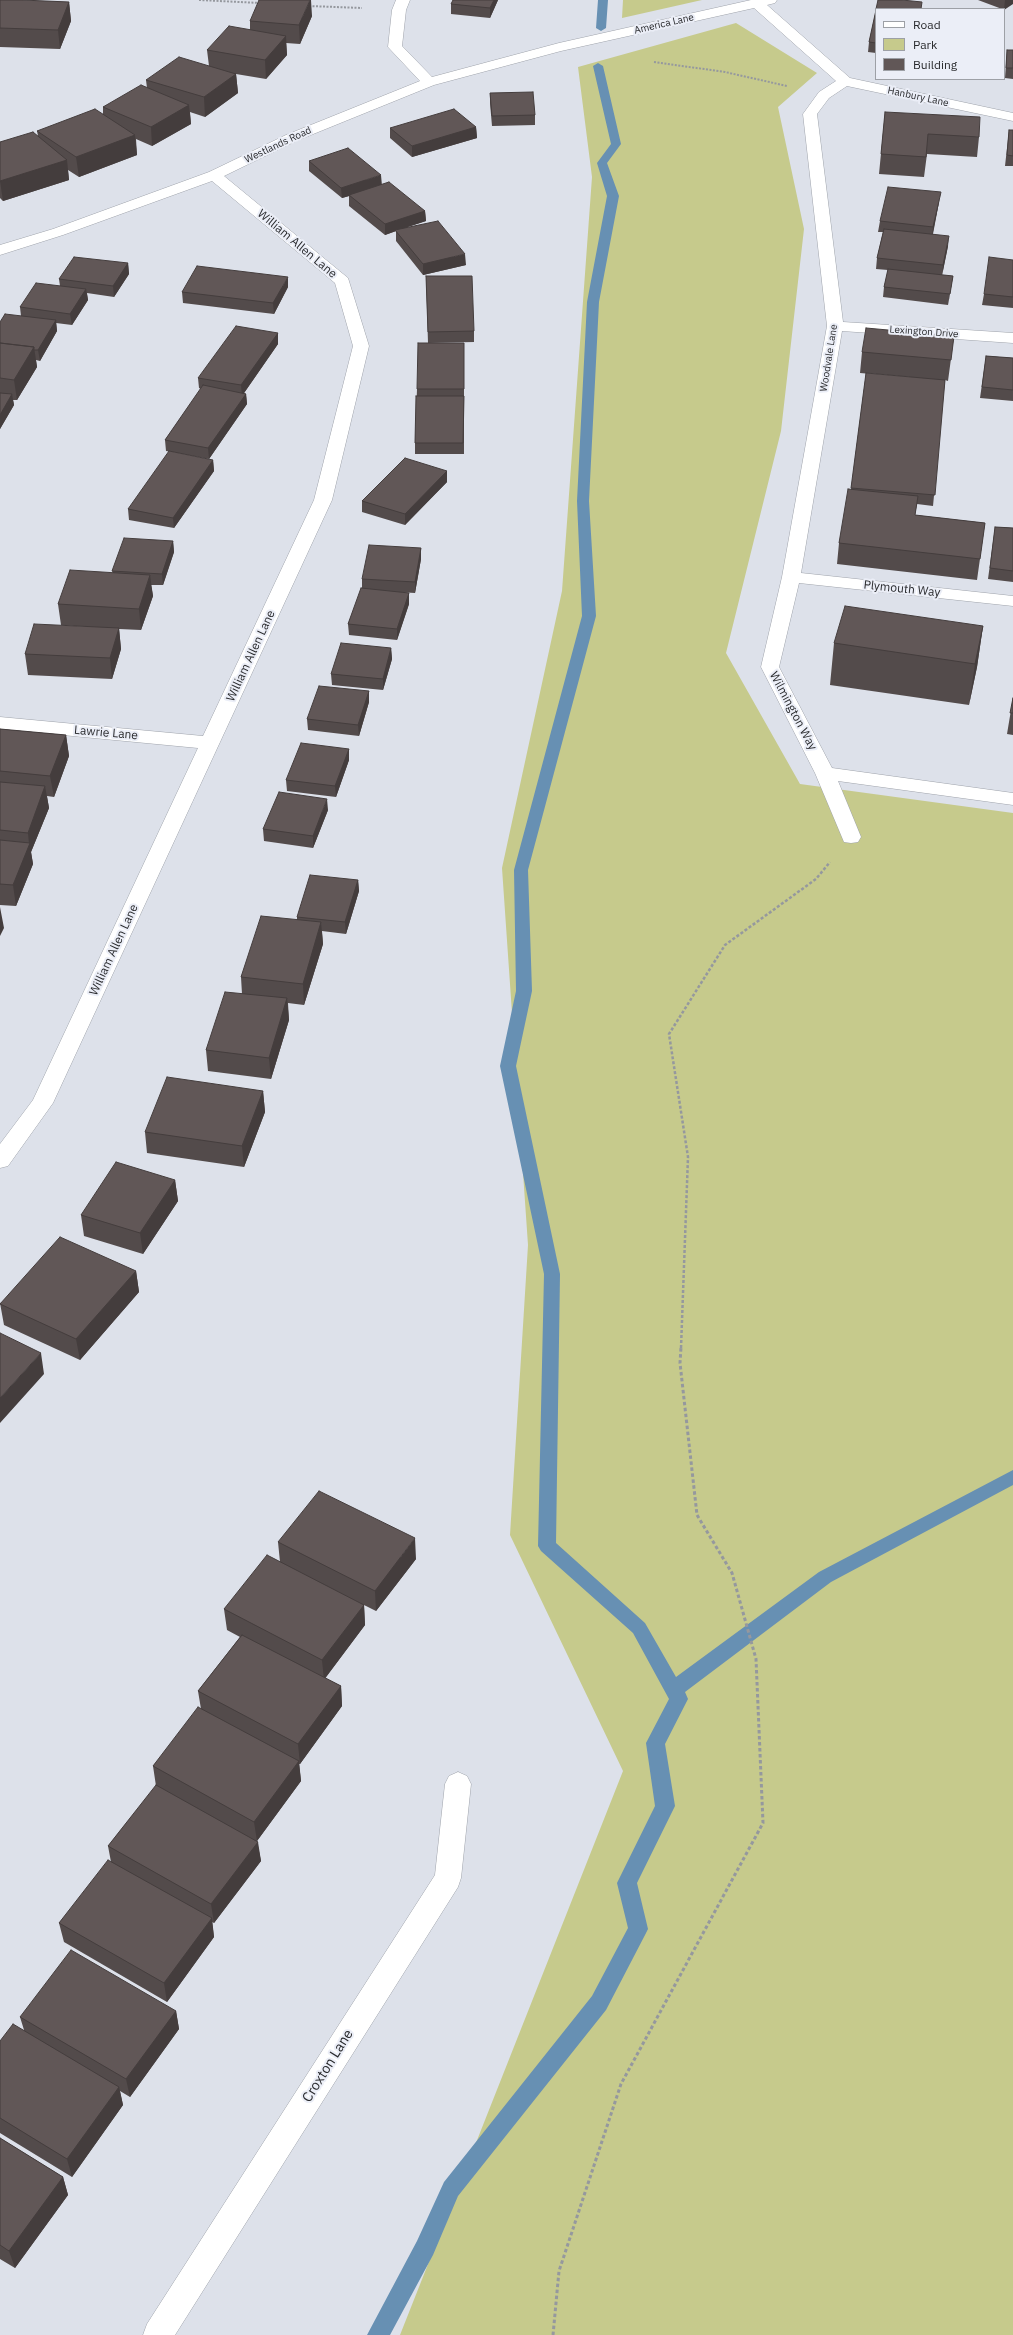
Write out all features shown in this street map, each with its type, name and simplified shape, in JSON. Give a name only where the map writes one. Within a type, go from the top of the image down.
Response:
[{"type":"street","name":"America Lane","points":[[559,47],[755,2]]},
{"type":"street","name":"Hanbury Lane","points":[[755,2],[845,81],[1013,117]]},
{"type":"street","points":[[401,5],[395,47],[429,82]]},
{"type":"street","name":"Westlands Road","points":[[0,250],[58,232],[214,175],[291,138],[429,82],[559,47]]},
{"type":"street","name":"Woodvale Lane","points":[[791,578],[835,326],[810,114],[824,95],[845,81]]},
{"type":"street","name":"William Allen Lane","points":[[0,1160],[42,1103],[323,500],[361,346],[342,281],[214,175]]},
{"type":"street","name":"Lexington Drive","points":[[835,326],[1013,338]]},
{"type":"street","name":"Plymouth Way","points":[[791,578],[1013,601]]},
{"type":"street","name":"Wilmington Way","points":[[791,578],[770,667],[825,773],[851,837]]},
{"type":"street","name":"Lawrie Lane","points":[[0,722],[211,743]]},
{"type":"street","points":[[825,773],[1013,799]]},
{"type":"street","name":"Croxton Lane","points":[[158,2335],[448,1878],[458,1784]]},
{"type":"path","points":[[199,0],[261,3]]},
{"type":"path","points":[[307,6],[401,5]]},
{"type":"path","points":[[652,62],[725,72],[824,95]]},
{"type":"path","points":[[552,2335],[559,2271],[622,2084],[763,1823],[756,1659],[732,1573],[696,1515],[680,1363],[688,1158],[669,1034],[725,945],[816,879],[851,837]]},
{"type":"green space","points":[[623,0],[702,0],[622,18]]},
{"type":"green space","points":[[736,23],[817,73],[778,107],[804,229],[781,431],[726,653],[800,784],[1013,813],[1013,2335],[400,2335],[623,1771],[510,1535],[528,1245],[502,868],[562,591],[592,177],[578,67]]},
{"type":"building","points":[[0,0],[69,2],[58,30],[0,28]]},
{"type":"building","points":[[259,0],[310,0],[299,25],[250,21]]},
{"type":"building","points":[[453,0],[494,0],[490,8],[451,4]]},
{"type":"building","points":[[878,0],[922,2],[921,8],[876,8]]},
{"type":"building","points":[[875,15],[875,43],[869,42]]},
{"type":"building","points":[[229,26],[286,36],[265,60],[207,50]]},
{"type":"building","points":[[1007,50],[1013,50],[1013,68],[1006,68]]},
{"type":"building","points":[[179,57],[236,74],[204,97],[146,80]]},
{"type":"building","points":[[141,85],[189,105],[151,127],[103,107]]},
{"type":"building","points":[[533,92],[535,115],[492,116],[490,93]]},
{"type":"building","points":[[95,109],[135,135],[76,157],[37,131]]},
{"type":"building","points":[[454,109],[476,127],[412,146],[390,128]]},
{"type":"building","points":[[885,112],[980,117],[979,137],[928,134],[926,157],[881,154]]},
{"type":"building","points":[[1009,130],[1013,130],[1013,156],[1007,155]]},
{"type":"building","points":[[33,132],[67,160],[0,181],[0,142]]},
{"type":"building","points":[[348,148],[381,175],[341,188],[309,161]]},
{"type":"building","points":[[389,182],[425,211],[385,224],[349,195]]},
{"type":"building","points":[[888,187],[941,192],[933,227],[880,221]]},
{"type":"building","points":[[438,221],[465,254],[423,264],[395,230]]},
{"type":"building","points":[[884,229],[949,236],[943,265],[877,258]]},
{"type":"building","points":[[74,257],[128,263],[113,286],[59,279]]},
{"type":"building","points":[[989,257],[1013,260],[1013,297],[984,294]]},
{"type":"building","points":[[197,266],[288,277],[273,303],[182,292]]},
{"type":"building","points":[[888,269],[953,276],[950,294],[884,287]]},
{"type":"building","points":[[426,276],[472,276],[474,331],[428,332]]},
{"type":"building","points":[[36,283],[86,289],[70,314],[20,307]]},
{"type":"building","points":[[5,314],[56,320],[38,350],[34,350],[34,347],[0,343],[0,322]]},
{"type":"building","points":[[236,326],[278,333],[241,385],[198,378]]},
{"type":"building","points":[[866,328],[954,336],[951,360],[862,352]]},
{"type":"building","points":[[0,343],[34,347],[14,380],[0,378]]},
{"type":"building","points":[[418,343],[464,343],[464,389],[417,389]]},
{"type":"building","points":[[986,356],[1013,358],[1013,390],[982,387]]},
{"type":"building","points":[[866,373],[945,380],[935,495],[851,488]]},
{"type":"building","points":[[203,385],[246,394],[208,448],[165,440]]},
{"type":"building","points":[[0,393],[12,394],[0,415]]},
{"type":"building","points":[[416,396],[464,396],[463,443],[415,443]]},
{"type":"building","points":[[169,451],[213,460],[173,518],[128,509]]},
{"type":"building","points":[[405,458],[447,471],[405,514],[362,501]]},
{"type":"building","points":[[848,489],[918,496],[915,515],[985,523],[980,559],[839,543]]},
{"type":"building","points":[[995,527],[1013,528],[1013,571],[990,568]]},
{"type":"building","points":[[124,538],[173,541],[162,574],[112,571]]},
{"type":"building","points":[[369,545],[421,548],[415,582],[362,579]]},
{"type":"building","points":[[70,570],[150,575],[139,609],[58,604]]},
{"type":"building","points":[[361,588],[409,593],[397,629],[348,624]]},
{"type":"building","points":[[845,606],[983,626],[975,664],[834,643]]},
{"type":"building","points":[[34,624],[119,628],[110,658],[25,654]]},
{"type":"building","points":[[341,643],[391,648],[383,679],[331,674]]},
{"type":"building","points":[[319,686],[369,691],[358,725],[307,719]]},
{"type":"building","points":[[1013,698],[1013,713],[1010,713]]},
{"type":"building","points":[[0,729],[66,735],[50,776],[0,771]]},
{"type":"building","points":[[301,743],[349,749],[335,786],[286,780]]},
{"type":"building","points":[[0,782],[45,786],[28,833],[0,830]]},
{"type":"building","points":[[279,792],[327,799],[313,836],[263,829]]},
{"type":"building","points":[[0,840],[30,843],[13,885],[0,884]]},
{"type":"building","points":[[310,875],[358,880],[345,922],[297,917]]},
{"type":"building","points":[[261,916],[321,922],[303,984],[241,977]]},
{"type":"building","points":[[225,992],[287,998],[269,1058],[206,1050]]},
{"type":"building","points":[[167,1077],[263,1091],[242,1146],[145,1132]]},
{"type":"building","points":[[116,1162],[175,1180],[140,1233],[81,1215]]},
{"type":"building","points":[[60,1237],[136,1271],[76,1339],[0,1304]]},
{"type":"building","points":[[0,1333],[41,1353],[0,1398]]},
{"type":"building","points":[[319,1491],[415,1538],[375,1591],[278,1542]]},
{"type":"building","points":[[267,1555],[364,1605],[322,1660],[224,1609]]},
{"type":"building","points":[[242,1635],[341,1686],[298,1744],[198,1691]]},
{"type":"building","points":[[198,1707],[299,1761],[254,1822],[153,1766]]},
{"type":"building","points":[[156,1785],[258,1842],[211,1904],[108,1846]]},
{"type":"building","points":[[108,1860],[212,1918],[164,1983],[59,1923]]},
{"type":"building","points":[[71,1950],[176,2011],[126,2079],[20,2017]]},
{"type":"building","points":[[13,2024],[119,2087],[67,2159],[0,2118],[0,2041]]},
{"type":"building","points":[[0,2138],[63,2177],[9,2251],[0,2245]]},
{"type":"waterway","points":[[601,28],[603,0]]},
{"type":"waterway","points":[[378,2335],[425,2248],[451,2189],[599,2003],[638,1929],[627,1883],[665,1806],[655,1743],[679,1699],[639,1628],[547,1546],[552,1274],[508,1066],[524,991],[521,870],[589,616],[583,501],[593,302],[613,196],[602,163],[616,144],[598,66]]},
{"type":"waterway","points":[[674,1689],[825,1577],[1013,1477]]}]
